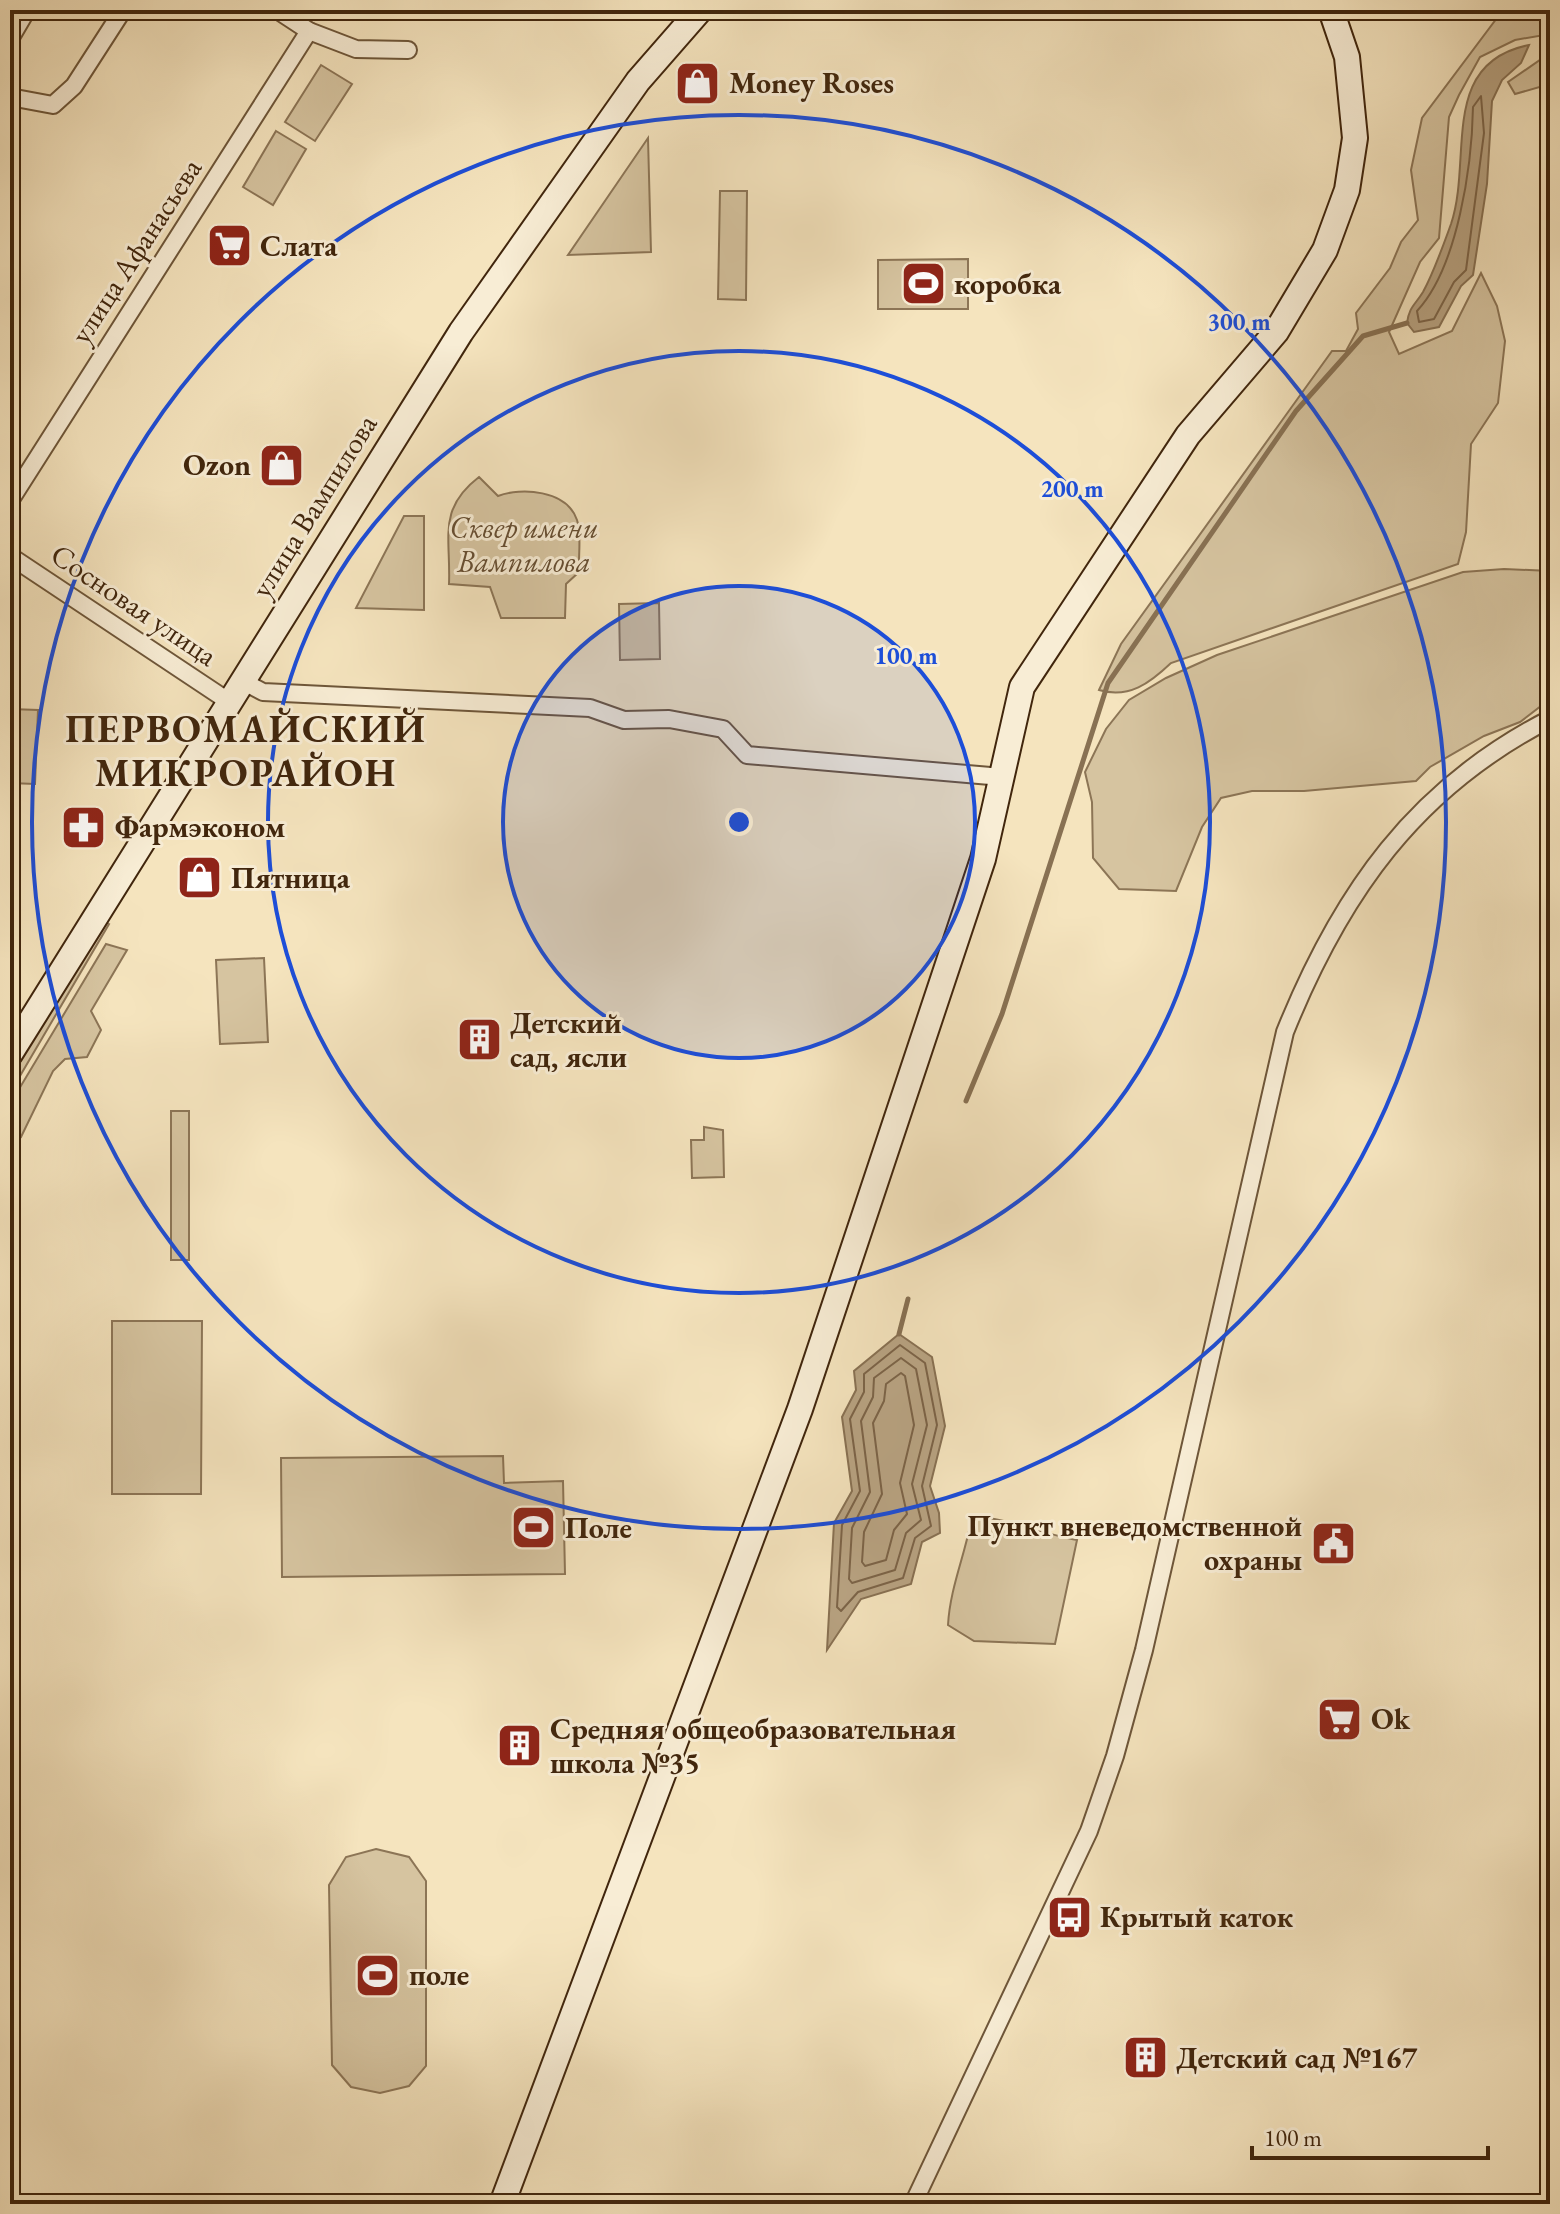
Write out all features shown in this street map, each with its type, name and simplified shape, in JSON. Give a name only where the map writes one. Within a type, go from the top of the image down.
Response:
[{"type":"street","points":[[10,39],[27,10]]},
{"type":"street","points":[[10,97],[53,105],[74,86],[123,10]]},
{"type":"street","points":[[277,10],[309,31],[356,49],[408,50]]},
{"type":"street","name":"улица Вампилова","points":[[10,1054],[461,332],[638,81],[700,10]]},
{"type":"street","points":[[502,2204],[800,1409],[983,859],[1022,687],[1040,655],[1188,435],[1276,332],[1325,250],[1347,190],[1355,138],[1347,57],[1331,10]]},
{"type":"street","name":"улица Афанасьева","points":[[10,501],[309,31]]},
{"type":"street","name":"Сосновая улица","points":[[10,556],[228,701]]},
{"type":"street","points":[[242,681],[263,692],[590,708],[624,720],[669,719],[723,729],[747,755],[1002,777]]},
{"type":"street","points":[[913,2204],[1089,1831],[1115,1756],[1147,1634],[1285,1032],[1312,966],[1363,883],[1407,825],[1446,786],[1509,740],[1550,719]]},
{"type":"green space","points":[[1503,10],[1550,10],[1550,42],[1544,35],[1515,40],[1480,57],[1449,117],[1439,238],[1420,262],[1389,332],[1399,354],[1452,331],[1481,273],[1497,306],[1505,341],[1498,403],[1471,444],[1466,532],[1458,564],[1171,663],[1147,683],[1129,691],[1099,690],[1121,644],[1332,351],[1346,351],[1358,329],[1356,313],[1390,268],[1401,242],[1418,220],[1411,170],[1422,118]]},
{"type":"green space","points":[[1550,53],[1550,84],[1515,94],[1508,82]]},
{"type":"green space","points":[[321,65],[352,84],[315,141],[285,122]]},
{"type":"green space","points":[[276,131],[306,149],[273,205],[243,187]]},
{"type":"green space","points":[[648,138],[651,252],[568,255]]},
{"type":"green space","points":[[720,191],[747,191],[746,300],[718,299]]},
{"type":"green space","name":"коробка","points":[[968,259],[968,309],[878,309],[878,260]]},
{"type":"green space","name":"Сквер имени Вампилова","points":[[479,477],[498,496],[519,492],[542,493],[564,502],[572,510],[579,532],[579,572],[566,584],[565,618],[501,618],[490,587],[449,584],[448,538],[452,513],[466,489]]},
{"type":"green space","points":[[404,516],[424,516],[424,610],[356,608]]},
{"type":"green space","points":[[1504,569],[1550,571],[1550,699],[1520,722],[1484,736],[1430,767],[1416,781],[1304,791],[1252,791],[1221,798],[1202,827],[1176,891],[1119,889],[1093,858],[1092,802],[1085,772],[1106,729],[1129,700],[1166,678],[1217,655],[1463,572]]},
{"type":"green space","points":[[659,603],[660,659],[620,660],[619,604]]},
{"type":"green space","points":[[10,709],[38,710],[35,784],[10,783]]},
{"type":"green space","points":[[102,920],[109,924],[10,1093],[10,1071]]},
{"type":"green space","points":[[106,944],[127,950],[91,1011],[101,1030],[87,1057],[65,1059],[53,1071],[21,1137],[10,1134],[10,1104]]},
{"type":"green space","points":[[264,958],[268,1042],[220,1044],[216,960]]},
{"type":"green space","points":[[171,1111],[189,1111],[189,1260],[171,1260]]},
{"type":"green space","points":[[704,1127],[723,1130],[724,1177],[692,1178],[691,1140],[704,1140]]},
{"type":"green space","points":[[112,1321],[202,1321],[201,1494],[112,1494]]},
{"type":"green space","points":[[503,1456],[504,1483],[563,1481],[565,1574],[282,1577],[281,1458]]},
{"type":"green space","points":[[972,1516],[1077,1540],[1055,1644],[974,1641],[948,1625]]},
{"type":"green space","name":"поле","points":[[376,1849],[409,1857],[426,1881],[426,2066],[409,2086],[380,2093],[351,2087],[332,2065],[329,1885],[346,1857]]},
{"type":"water","points":[[1529,45],[1521,63],[1502,80],[1492,101],[1487,184],[1473,275],[1461,286],[1439,327],[1414,332],[1407,323],[1409,313],[1431,276],[1451,224],[1470,92],[1482,71],[1500,55]]},
{"type":"water","points":[[899,1334],[932,1357],[945,1426],[930,1486],[939,1513],[940,1533],[922,1542],[911,1584],[861,1599],[827,1650],[834,1523],[852,1491],[842,1417],[856,1390],[854,1371]]},
{"type":"waterway","points":[[966,1101],[1002,1014],[1108,683],[1296,411],[1363,336],[1407,323]]},
{"type":"waterway","points":[[899,1334],[908,1299]]},
{"type":"place","name":"Money Roses","points":[[698,83]]},
{"type":"place","name":"Слата","points":[[229,246]]},
{"type":"place","name":"коробка","points":[[923,284]]},
{"type":"place","name":"Ozon","points":[[282,465]]},
{"type":"place","name":"Фармэконом","points":[[84,827]]},
{"type":"place","name":"Пятница","points":[[200,878]]},
{"type":"place","name":"Детский сад, ясли","points":[[479,1040]]},
{"type":"place","name":"Поле","points":[[534,1528]]},
{"type":"place","name":"Пункт вневедомственной охраны","points":[[1333,1543]]},
{"type":"place","name":"Ok","points":[[1340,1719]]},
{"type":"place","name":"Средняя общеобразовательная школа №35","points":[[519,1746]]},
{"type":"place","name":"Крытый каток","points":[[1069,1917]]},
{"type":"place","name":"поле","points":[[378,1975]]},
{"type":"place","name":"Детский сад №167","points":[[1145,2058]]},
{"type":"district","name":"ПЕРВОМАЙСКИЙ МИКРОРАЙОН","points":[[246,751]]}]
